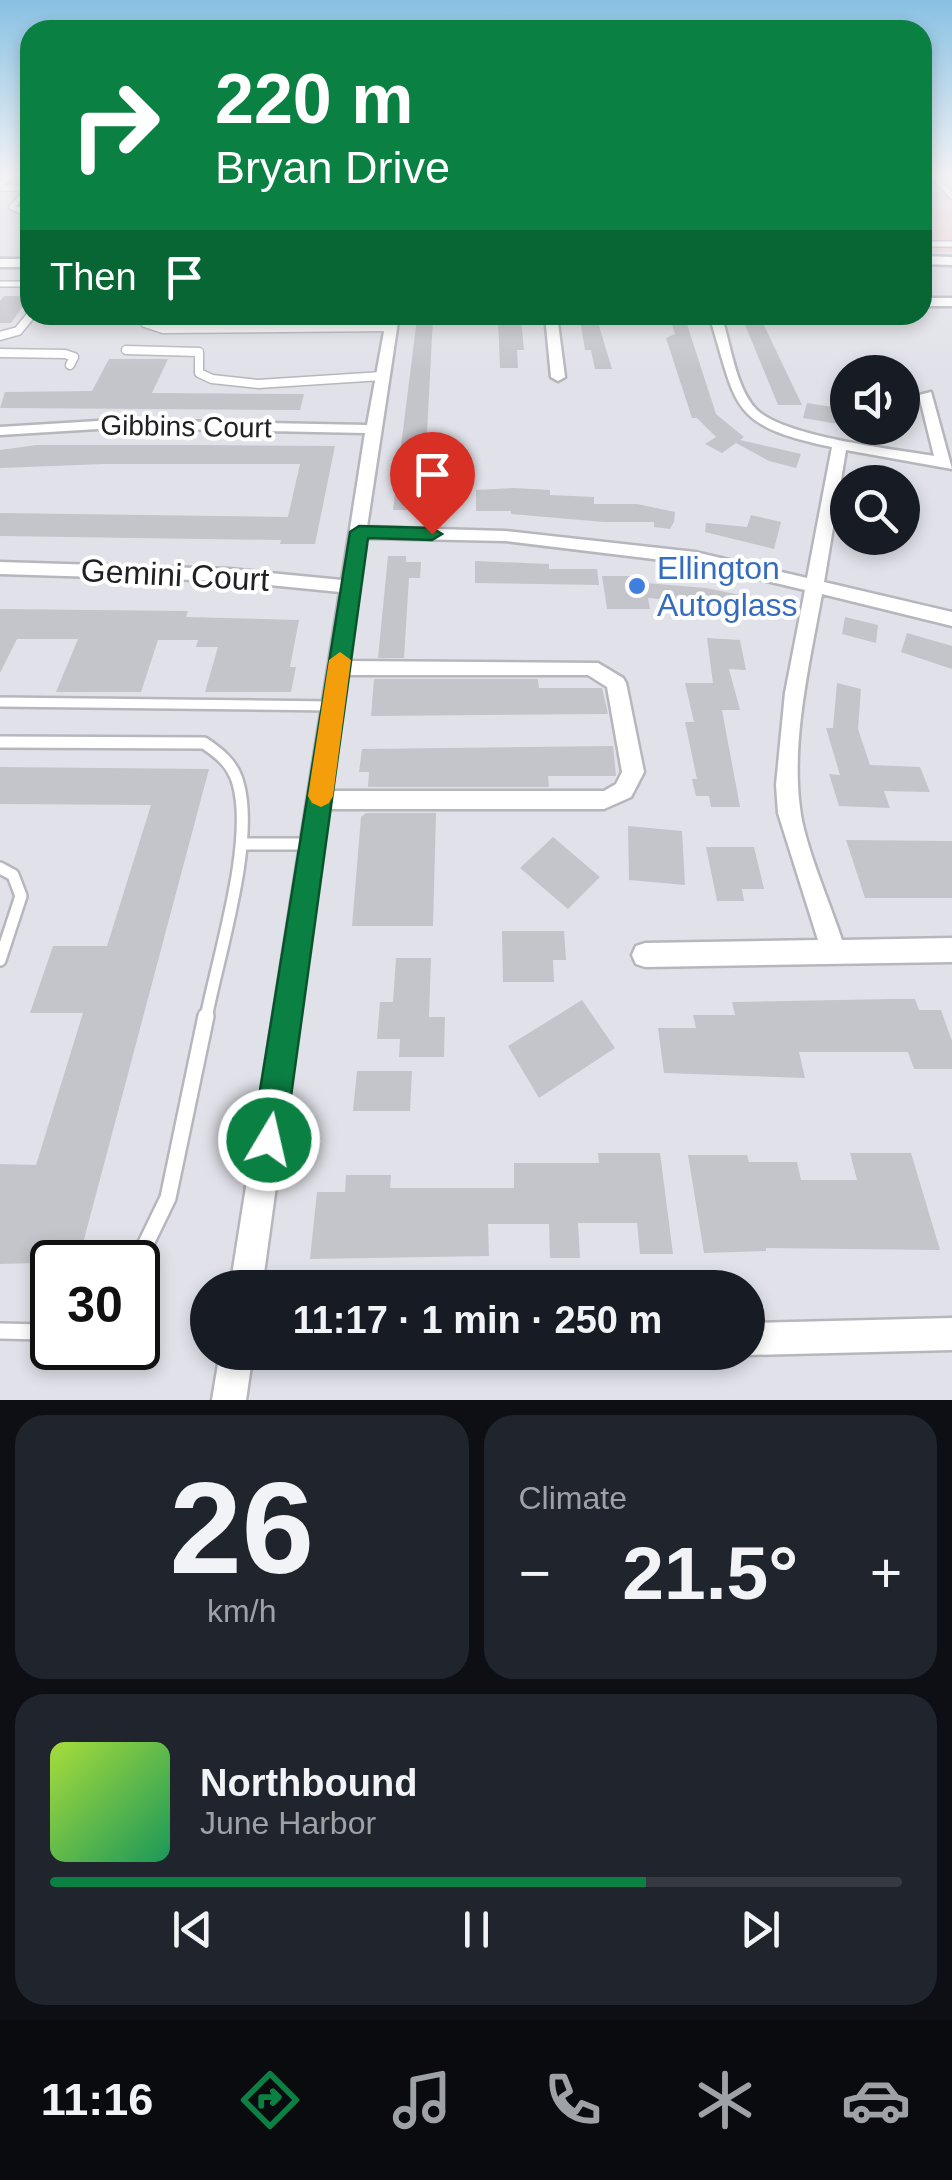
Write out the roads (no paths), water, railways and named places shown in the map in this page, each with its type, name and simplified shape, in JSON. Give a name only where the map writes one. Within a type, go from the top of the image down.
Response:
[{"type":"street","points":[[249,1270],[391,325]]},
{"type":"street","points":[[552,325],[558,377]]},
{"type":"street","points":[[720,325],[753,416],[780,430],[830,442]]},
{"type":"street","points":[[846,445],[948,463],[926,395]]},
{"type":"street","name":"Gibbins Court","points":[[0,431],[114,424],[373,429]]},
{"type":"street","points":[[834,952],[789,813],[787,784],[794,693],[840,445]]},
{"type":"street","points":[[359,532],[505,536],[696,558],[952,618]]},
{"type":"street","name":"Gemini Court","points":[[0,568],[228,575],[349,587]]},
{"type":"street","points":[[320,800],[604,800],[620,796],[630,786],[633,772],[616,682],[591,668],[339,668]]},
{"type":"street","points":[[645,955],[952,950]]},
{"type":"street","points":[[765,1339],[952,1334]]},
{"type":"street","points":[[229,1400],[233,1370]]},
{"type":"lane","points":[[0,336],[22,325]]},
{"type":"lane","points":[[149,325],[266,330],[336,325]]},
{"type":"lane","points":[[266,330],[268,325]]},
{"type":"lane","points":[[126,350],[199,352],[199,373],[221,382],[297,383],[382,376]]},
{"type":"lane","points":[[0,353],[65,354],[74,358],[70,365]]},
{"type":"lane","points":[[0,702],[334,706]]},
{"type":"lane","points":[[0,742],[204,743],[224,757],[238,783],[242,844],[168,1198],[148,1240]]},
{"type":"lane","points":[[242,844],[314,844]]},
{"type":"lane","points":[[0,868],[22,883],[24,898],[0,960]]},
{"type":"lane","points":[[0,1332],[30,1332]]},
{"type":"place","name":"Ellington Autoglass","points":[[637,586]]}]
